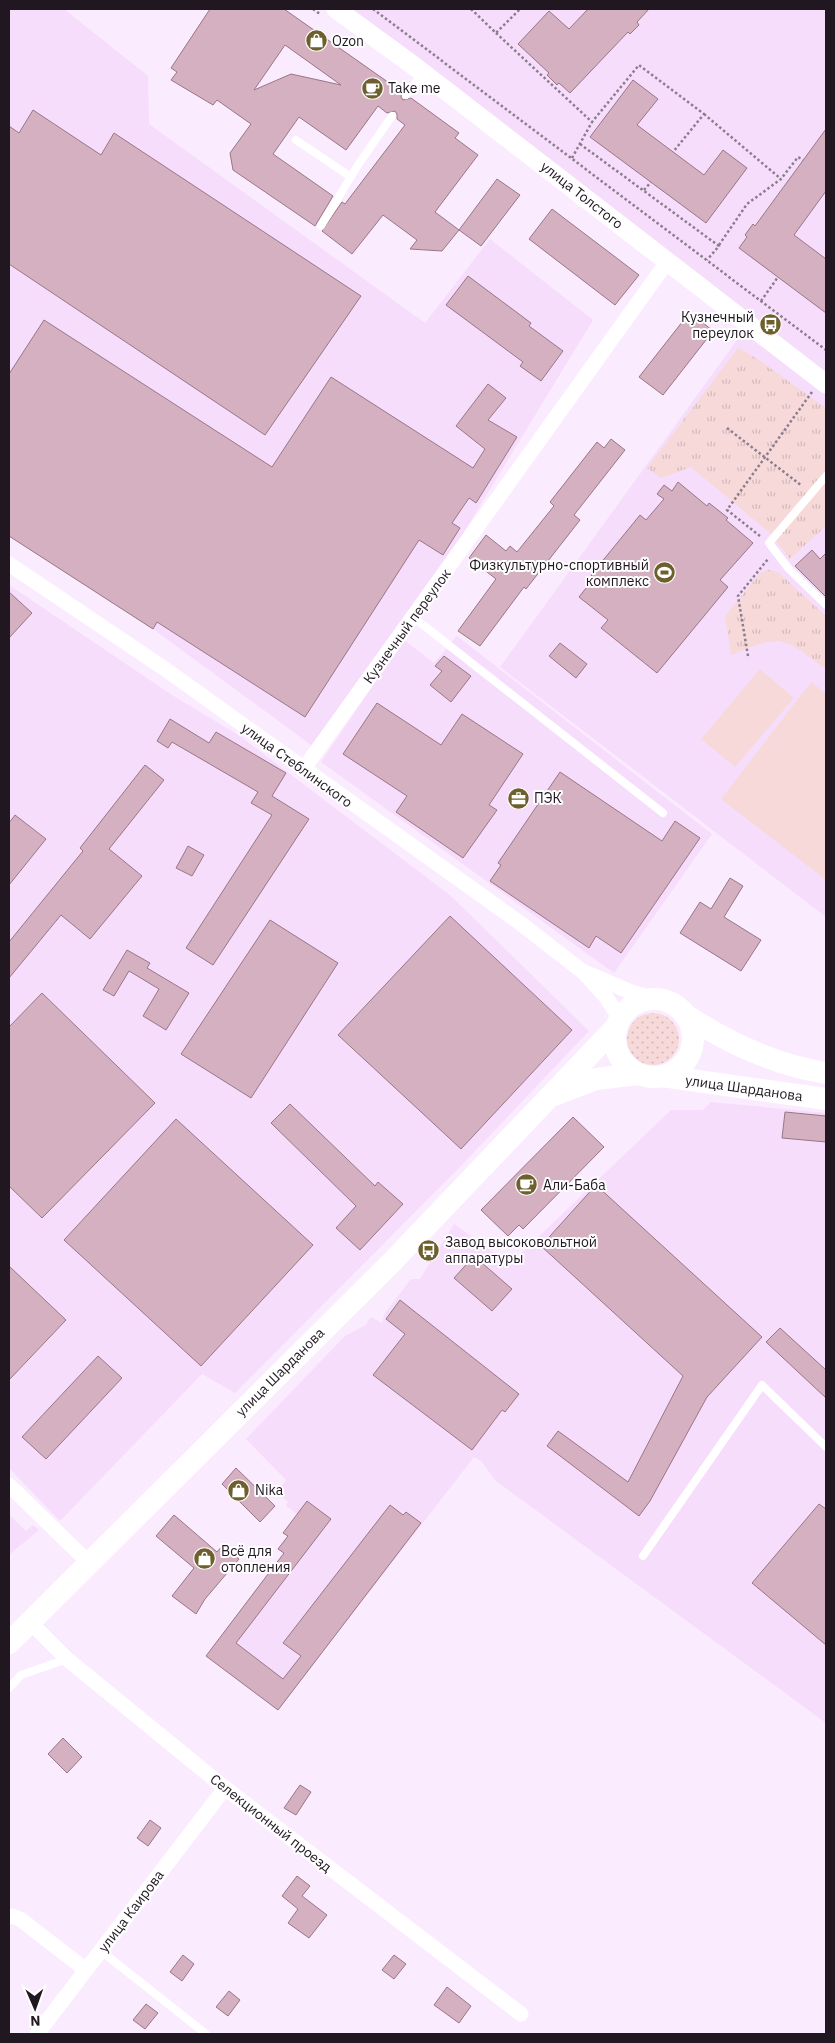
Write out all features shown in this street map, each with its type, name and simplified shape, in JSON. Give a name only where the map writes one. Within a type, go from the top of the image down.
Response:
[{"type":"main road","points":[[548,1097],[596,1079],[638,1074],[662,1076],[679,1068],[690,1051],[692,1032],[684,1014],[673,1004],[659,1000],[637,1003],[618,1022],[615,1038],[621,1059],[638,1074]]},
{"type":"main road","name":"улица Шарданова","points":[[684,1014],[736,1046],[800,1069],[826,1073]]},
{"type":"main road","name":"улица Шарданова","points":[[9,1644],[392,1262],[618,1022]]},
{"type":"main road","name":"улица Шарданова","points":[[662,1076],[826,1098]]},
{"type":"street","name":"улица Толстого","points":[[336,9],[423,73],[667,262],[820,387]]},
{"type":"street","name":"Кузнечный переулок","points":[[303,770],[667,262]]},
{"type":"street","name":"улица Стеблинского","points":[[9,564],[165,669],[303,770],[520,923],[582,970]]},
{"type":"street","points":[[582,970],[631,992],[659,1000]]},
{"type":"street","points":[[582,970],[606,997],[618,1022]]},
{"type":"street","points":[[9,1485],[89,1563]]},
{"type":"street","name":"Селекционный проезд","points":[[30,1622],[67,1660],[226,1788],[521,2014]]},
{"type":"street","name":"улица Каирова","points":[[37,2034],[226,1788]]},
{"type":"street","points":[[9,1917],[12,1916],[20,1919],[86,1970]]},
{"type":"lane","points":[[406,95],[423,73]]},
{"type":"lane","points":[[320,226],[392,116]]},
{"type":"lane","points":[[296,140],[351,177]]},
{"type":"lane","points":[[826,476],[769,543],[789,569],[826,605]]},
{"type":"lane","points":[[413,617],[663,814]]},
{"type":"lane","points":[[643,1556],[762,1385],[826,1447]]},
{"type":"lane","points":[[9,1688],[21,1675],[67,1660]]},
{"type":"lane","points":[[101,1951],[206,2034]]},
{"type":"path","points":[[373,9],[826,350]]},
{"type":"path","points":[[471,9],[592,122]]},
{"type":"path","points":[[496,33],[520,9]]},
{"type":"path","points":[[572,158],[592,122],[639,65],[704,114],[781,179]]},
{"type":"path","points":[[673,152],[704,114]]},
{"type":"path","points":[[580,144],[719,246]]},
{"type":"path","points":[[707,260],[719,246],[747,204],[781,179],[798,157],[803,160]]},
{"type":"path","points":[[644,190],[651,182]]},
{"type":"path","points":[[761,301],[778,277]]},
{"type":"path","points":[[769,543],[727,510],[765,457],[820,387]]},
{"type":"path","points":[[726,428],[812,494]]},
{"type":"path","points":[[748,656],[738,596],[775,550]]},
{"type":"shaded area","points":[[9,9],[64,9],[148,76],[149,124],[425,323],[490,239],[593,320],[450,555],[314,747],[153,629],[9,536]]},
{"type":"shaded area","points":[[336,9],[826,9],[826,917],[500,667],[748,325]]},
{"type":"shaded area","name":"Завод высоковольтной аппаратуры","points":[[9,585],[172,695],[240,736],[451,896],[589,1031],[456,1171],[235,1393],[202,1374],[60,1521],[9,1468]]},
{"type":"shaded area","name":"ПЭК","points":[[457,636],[712,834],[614,973],[321,762],[404,640],[434,663]]},
{"type":"shaded area","points":[[711,1102],[826,1113],[826,1723],[496,1481],[481,1461],[474,1457],[278,1710],[206,1656],[284,1554],[278,1549],[286,1538],[294,1542],[283,1533],[297,1514],[286,1506],[288,1502],[277,1493],[286,1480],[246,1439],[345,1336],[366,1325],[371,1317],[382,1323],[385,1313],[411,1279],[420,1279],[454,1224],[510,1264],[671,1110],[703,1110]]},
{"type":"shaded area","points":[[9,1514],[26,1531],[33,1525],[39,1530],[9,1555]]},
{"type":"green space","points":[[738,348],[759,360],[826,408],[826,526],[790,559],[770,533],[691,467],[661,478],[647,468]]},
{"type":"green space","points":[[769,570],[779,573],[826,616],[826,669],[800,650],[782,641],[762,643],[731,655],[725,616],[761,572]]},
{"type":"green space","points":[[760,669],[794,698],[735,767],[701,739]]},
{"type":"green space","points":[[811,682],[826,694],[826,880],[721,799]]},
{"type":"green space","points":[[648,1013],[658,1013],[672,1020],[679,1034],[679,1044],[672,1058],[658,1065],[648,1065],[638,1061],[631,1054],[627,1044],[627,1034],[631,1024],[638,1017]]},
{"type":"building","points":[[210,9],[284,9],[402,92],[401,97],[403,100],[411,98],[459,133],[455,138],[478,155],[435,212],[459,230],[442,251],[410,249],[417,240],[383,215],[352,254],[322,231],[342,202],[345,204],[405,125],[397,119],[395,111],[387,113],[378,106],[346,150],[299,117],[273,154],[333,196],[315,226],[233,170],[230,153],[251,124],[217,100],[213,105],[171,80],[177,72],[171,68]],"holes":[[[285,45],[341,85],[291,74],[254,90]]]},
{"type":"building","points":[[588,9],[649,9],[637,22],[639,25],[630,34],[628,32],[570,93],[559,83],[557,85],[547,75],[549,73],[518,44],[549,11],[569,29]]},
{"type":"building","points":[[633,80],[658,99],[637,125],[704,175],[723,150],[747,168],[706,223],[590,137]]},
{"type":"building","points":[[33,110],[101,155],[114,133],[361,296],[265,435],[9,264],[9,126],[19,133]]},
{"type":"building","points":[[826,129],[826,191],[794,235],[826,259],[826,313],[739,248],[753,224],[755,226]]},
{"type":"building","points":[[497,179],[520,195],[481,246],[459,230]]},
{"type":"building","points":[[552,209],[639,275],[615,305],[529,239]]},
{"type":"building","points":[[468,276],[531,323],[529,326],[563,351],[541,381],[520,366],[523,362],[446,305]]},
{"type":"building","points":[[690,312],[713,331],[663,395],[639,377]]},
{"type":"building","points":[[44,320],[272,467],[331,377],[473,468],[485,449],[456,426],[488,384],[506,398],[488,420],[517,437],[476,503],[469,498],[452,523],[460,528],[443,555],[419,540],[305,717],[157,622],[153,629],[9,536],[9,374]]},
{"type":"building","points":[[611,439],[625,450],[574,515],[580,520],[526,589],[524,587],[480,646],[458,631],[496,579],[469,558],[486,535],[506,551],[510,546],[517,552],[554,506],[550,502],[597,442],[604,448]]},
{"type":"building","points":[[678,482],[707,506],[709,503],[728,518],[726,520],[753,543],[720,580],[728,587],[657,673],[601,628],[608,620],[579,597],[594,578],[591,575],[640,515],[646,520],[664,499],[657,494],[664,485],[672,491]]},
{"type":"building","points":[[812,550],[820,559],[826,553],[826,597],[795,566]]},
{"type":"building","points":[[9,592],[32,613],[9,638]]},
{"type":"building","points":[[560,643],[587,664],[576,678],[549,656]]},
{"type":"building","points":[[444,656],[471,676],[451,702],[430,685],[442,671],[435,666]]},
{"type":"building","points":[[377,703],[441,745],[462,714],[523,754],[489,805],[497,810],[463,858],[396,812],[407,796],[343,754]]},
{"type":"building","points":[[170,719],[209,743],[216,732],[286,773],[272,796],[309,819],[213,965],[186,948],[272,815],[251,803],[258,792],[172,742],[168,748],[157,741]]},
{"type":"building","points":[[145,765],[164,780],[109,849],[142,876],[90,939],[61,915],[9,978],[9,942],[83,851],[80,848]]},
{"type":"building","points":[[560,772],[662,841],[675,821],[700,838],[621,953],[596,936],[589,948],[490,881],[501,865],[498,863]]},
{"type":"building","points":[[15,815],[46,839],[9,885],[9,823]]},
{"type":"building","points":[[188,846],[204,855],[192,876],[176,868]]},
{"type":"building","points":[[730,878],[743,886],[724,917],[761,940],[741,971],[680,933],[700,902],[711,909]]},
{"type":"building","points":[[450,916],[572,1030],[461,1149],[338,1035]]},
{"type":"building","points":[[270,920],[338,963],[251,1098],[181,1054]]},
{"type":"building","points":[[127,950],[150,963],[147,968],[189,993],[166,1030],[143,1016],[159,989],[129,971],[114,996],[103,990]]},
{"type":"building","points":[[42,993],[155,1103],[42,1218],[9,1186],[9,1027]]},
{"type":"building","points":[[290,1104],[375,1186],[378,1182],[403,1204],[360,1250],[336,1228],[356,1206],[271,1123]]},
{"type":"building","points":[[785,1112],[826,1116],[826,1142],[782,1138]]},
{"type":"building","points":[[573,1117],[604,1147],[523,1229],[519,1225],[508,1236],[481,1210]]},
{"type":"building","points":[[176,1119],[313,1245],[201,1366],[64,1240]]},
{"type":"building","points":[[596,1185],[762,1337],[707,1397],[650,1501],[639,1516],[547,1446],[558,1431],[628,1482],[683,1376],[541,1246]]},
{"type":"building","points":[[474,1256],[512,1289],[492,1311],[454,1278]]},
{"type":"building","points":[[9,1266],[66,1320],[9,1380]]},
{"type":"building","points":[[400,1300],[519,1394],[505,1412],[502,1410],[472,1450],[373,1375],[405,1334],[386,1319]]},
{"type":"building","points":[[780,1328],[826,1370],[826,1398],[766,1342]]},
{"type":"building","points":[[98,1356],[122,1378],[46,1459],[22,1437]]},
{"type":"building","points":[[236,1468],[275,1506],[260,1522],[222,1484]]},
{"type":"building","points":[[307,1501],[331,1519],[236,1643],[283,1679],[301,1656],[283,1643],[390,1505],[403,1515],[406,1512],[421,1523],[278,1710],[206,1656],[284,1553],[278,1549],[288,1536],[283,1533]]},
{"type":"building","points":[[819,1504],[826,1509],[826,1645],[752,1583]]},
{"type":"building","points":[[174,1515],[217,1552],[223,1545],[239,1559],[205,1599],[196,1614],[172,1596],[194,1568],[156,1536]]},
{"type":"building","points":[[63,1738],[82,1757],[67,1773],[48,1754]]},
{"type":"building","points":[[300,1785],[311,1792],[296,1815],[284,1808]]},
{"type":"building","points":[[150,1820],[161,1828],[148,1846],[137,1838]]},
{"type":"building","points":[[297,1876],[310,1886],[302,1896],[327,1915],[309,1938],[288,1923],[298,1909],[282,1896]]},
{"type":"building","points":[[183,1955],[194,1964],[182,1981],[170,1972]]},
{"type":"building","points":[[394,1955],[406,1964],[394,1979],[382,1970]]},
{"type":"building","points":[[447,1987],[471,2006],[459,2023],[434,2005]]},
{"type":"building","points":[[229,1991],[240,2000],[228,2016],[216,2007]]},
{"type":"building","points":[[146,2004],[158,2013],[145,2029],[133,2020]]},
{"type":"place","name":"Ozon","points":[[316,41]]},
{"type":"place","name":"Take me","points":[[372,88]]},
{"type":"place","name":"Кузнечный переулок","points":[[770,325]]},
{"type":"place","name":"Физкультурно-спортивный комплекс","points":[[665,573]]},
{"type":"place","name":"ПЭК","points":[[518,798]]},
{"type":"place","name":"Али-Баба","points":[[527,1185]]},
{"type":"place","name":"Завод высоковольтной аппаратуры","points":[[429,1250]]},
{"type":"place","name":"Nika","points":[[239,1490]]},
{"type":"place","name":"Всё для отопления","points":[[205,1559]]}]
